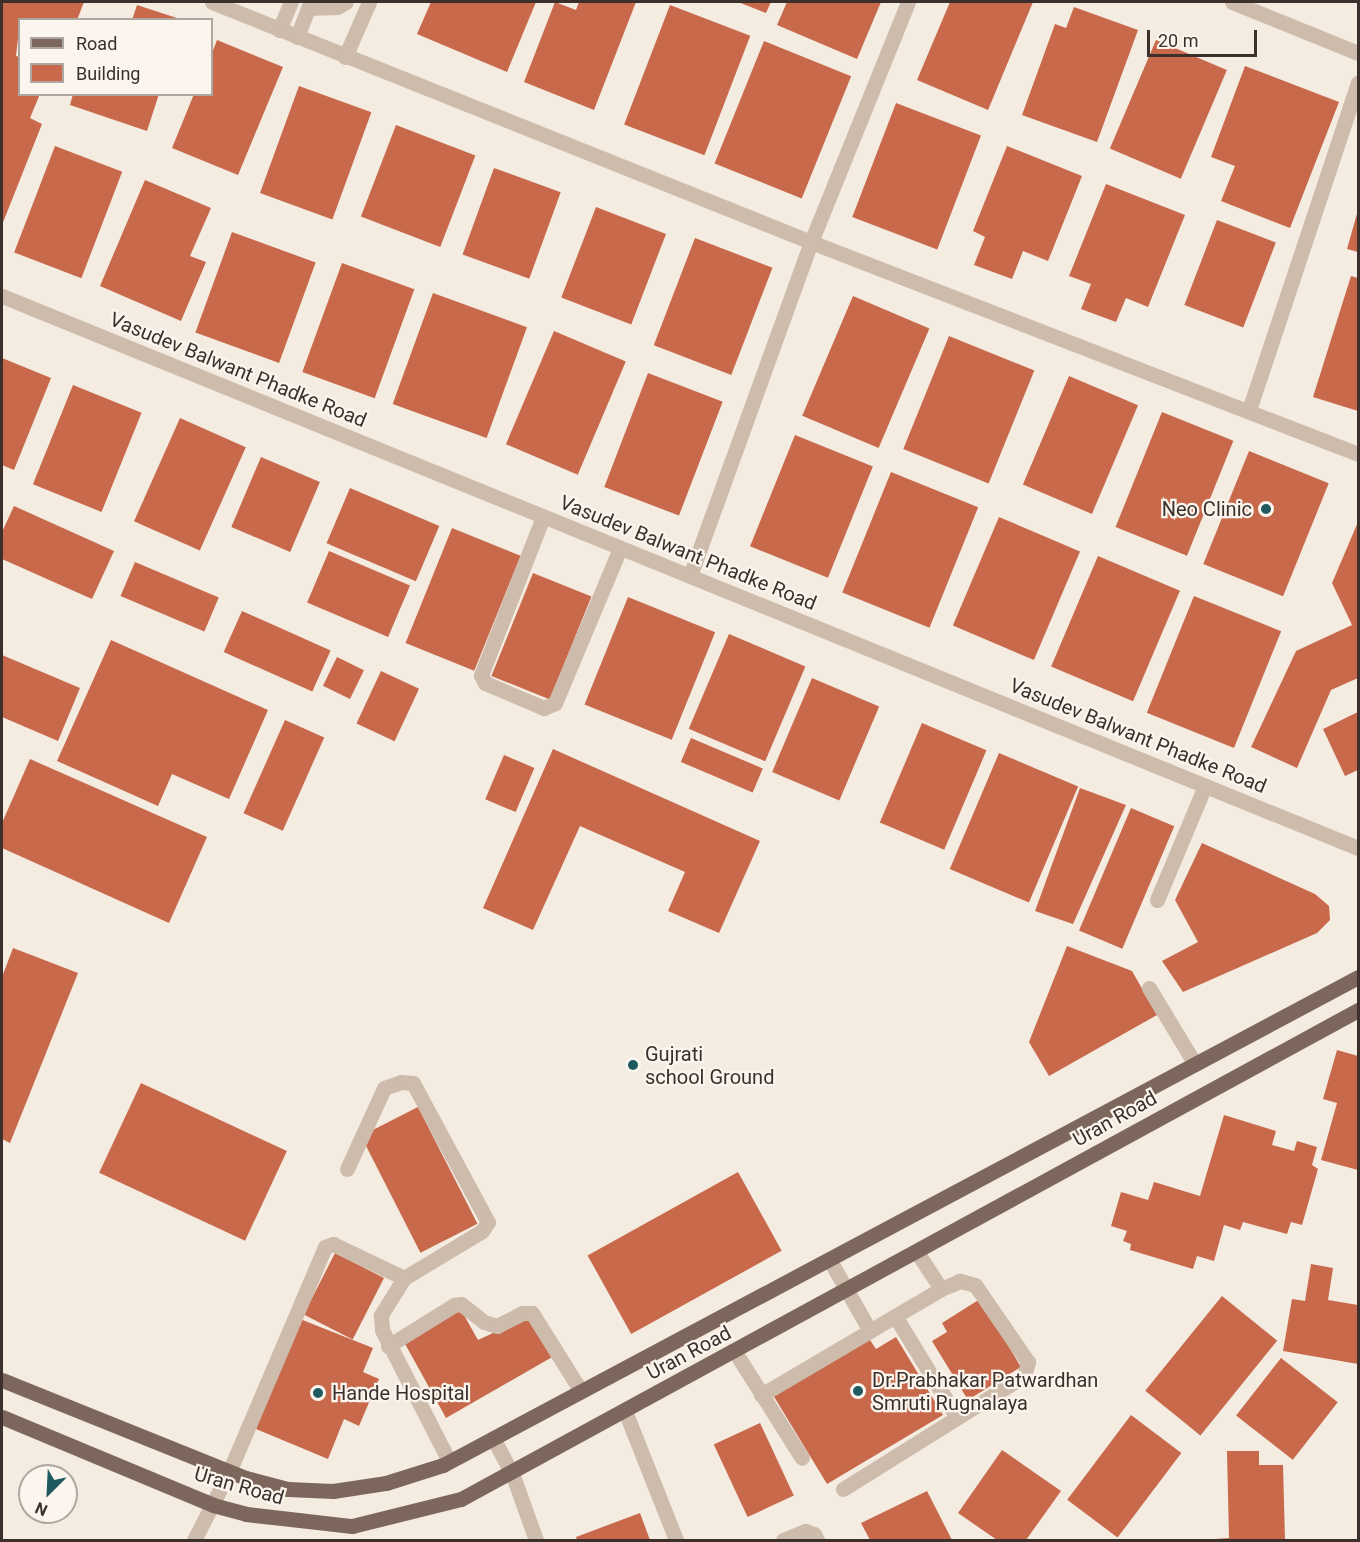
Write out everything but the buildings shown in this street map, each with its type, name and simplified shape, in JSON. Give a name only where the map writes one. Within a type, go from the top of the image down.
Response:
[{"type":"main road","name":"Uran Road","points":[[2,1380],[229,1472],[288,1489],[333,1491],[386,1483],[449,1461],[1359,977]]},
{"type":"main road","name":"Uran Road","points":[[2,1417],[213,1505],[295,1522],[352,1526],[461,1499],[735,1352],[1359,1010]]},
{"type":"street","points":[[212,2],[811,242],[1359,454]]},
{"type":"street","points":[[279,30],[291,2]]},
{"type":"street","points":[[297,37],[308,8],[337,7],[346,2]]},
{"type":"street","points":[[345,57],[369,2]]},
{"type":"street","points":[[690,576],[811,242],[908,2]]},
{"type":"street","points":[[1232,2],[1359,53]]},
{"type":"street","points":[[1249,410],[1359,83]]},
{"type":"street","name":"Vasudev Balwant Phadke Road","points":[[2,296],[1359,848]]},
{"type":"street","points":[[543,517],[481,675],[485,682],[544,708],[555,704],[620,548]]},
{"type":"street","points":[[1157,900],[1205,786]]},
{"type":"street","points":[[1149,988],[1195,1064]]},
{"type":"street","points":[[347,1169],[384,1088],[401,1082],[413,1083],[488,1222],[482,1231],[404,1278],[381,1315],[388,1346],[449,1461]]},
{"type":"street","points":[[194,1540],[229,1472],[325,1247],[333,1244],[404,1278]]},
{"type":"street","points":[[917,1252],[941,1289]]},
{"type":"street","points":[[829,1259],[870,1330]]},
{"type":"street","points":[[762,1395],[941,1289],[960,1281],[975,1285],[1028,1362],[1023,1376],[843,1489]]},
{"type":"street","points":[[388,1346],[454,1305],[461,1304],[484,1322],[497,1326],[522,1313],[532,1312],[581,1391]]},
{"type":"street","points":[[896,1316],[957,1417]]},
{"type":"street","points":[[735,1352],[802,1458]]},
{"type":"street","points":[[625,1411],[676,1540]]},
{"type":"street","points":[[493,1438],[512,1473],[536,1540]]},
{"type":"street","points":[[783,1540],[806,1531],[814,1534],[817,1540]]},
{"type":"place","name":"Neo Clinic","points":[[1266,509]]},
{"type":"place","name":"Gujrati school Ground","points":[[633,1065]]},
{"type":"place","name":"Dr.Prabhakar Patwardhan Smruti Rugnalaya","points":[[858,1391]]},
{"type":"place","name":"Hande Hospital","points":[[318,1393]]}]
